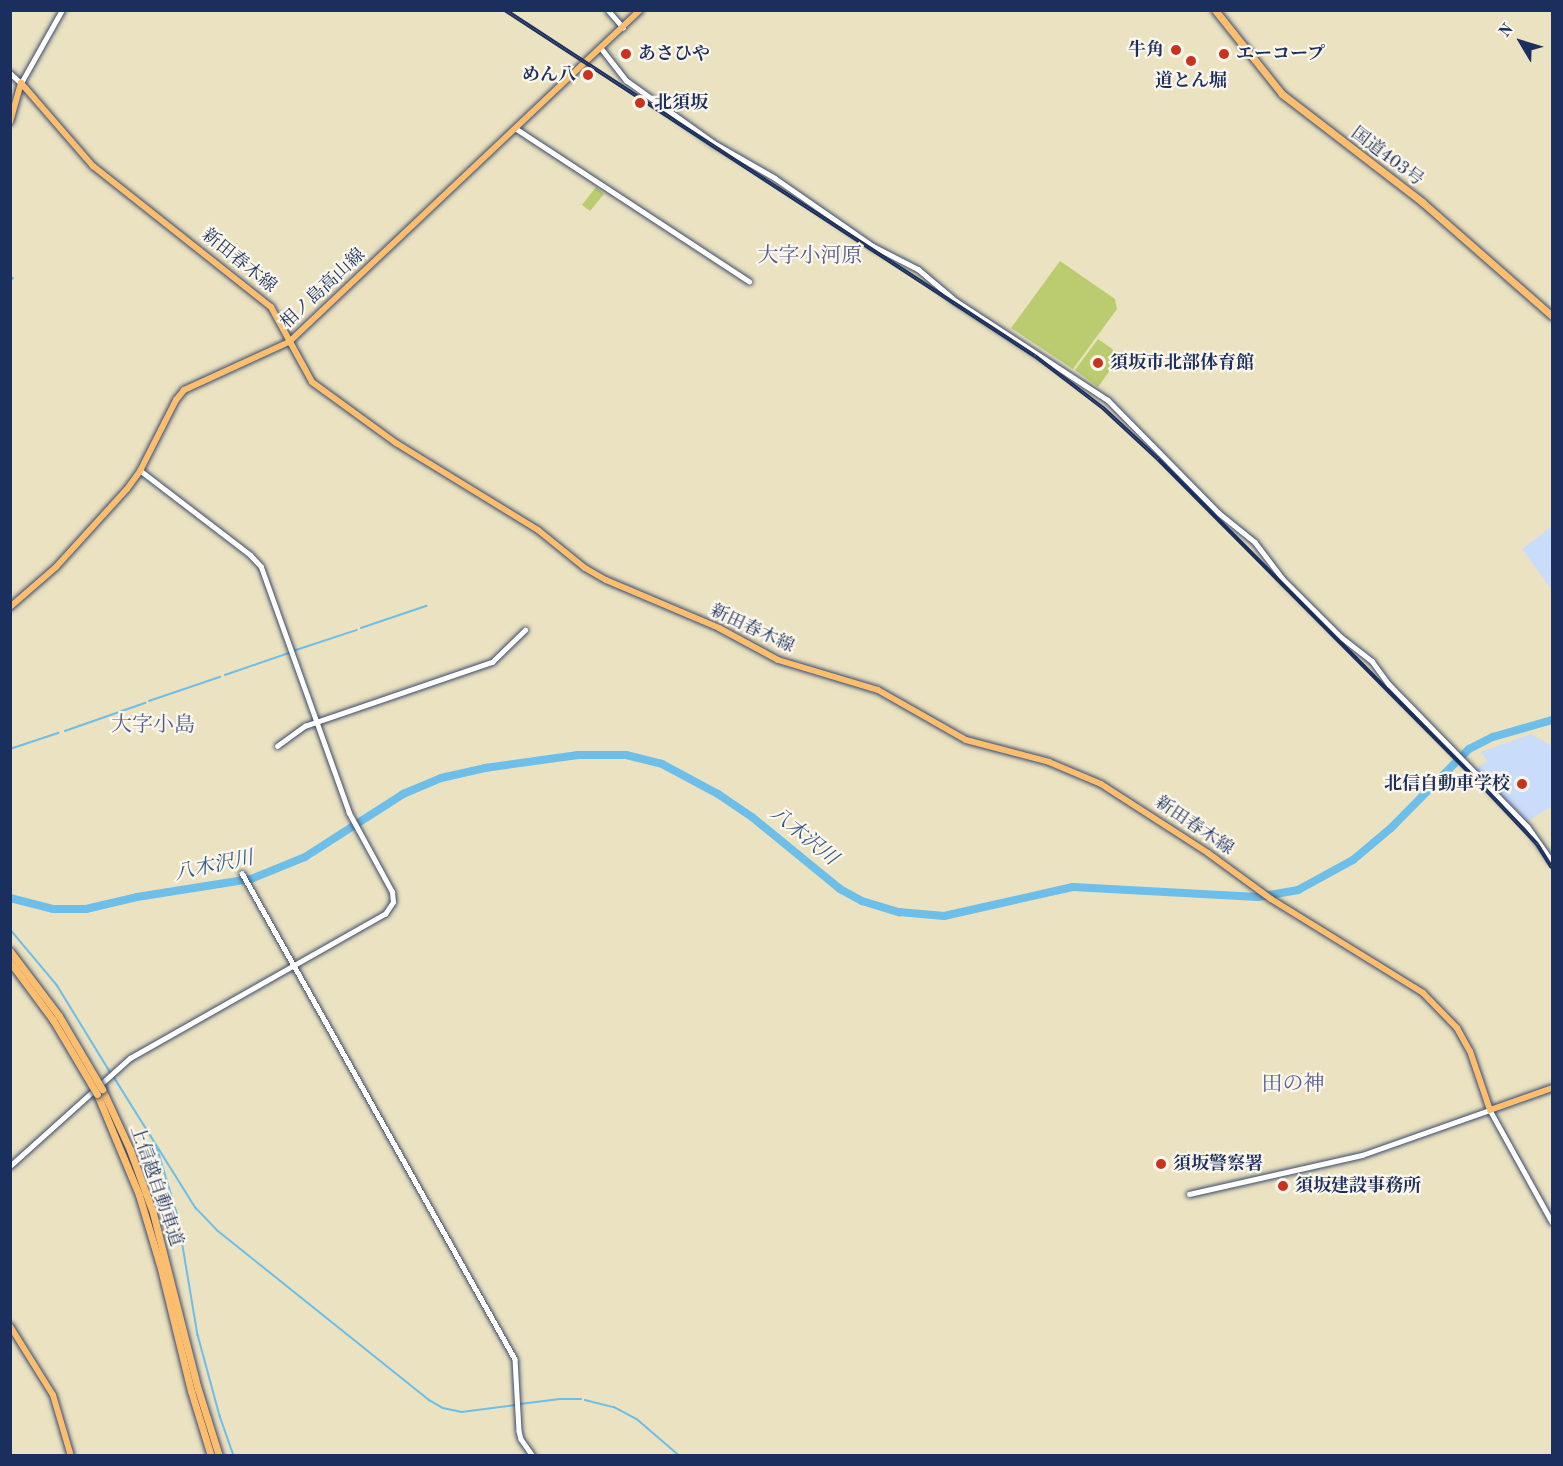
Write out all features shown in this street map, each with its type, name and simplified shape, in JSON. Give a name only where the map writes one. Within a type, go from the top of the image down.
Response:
[{"type":"highway","name":"国道403号","points":[[1215,10],[1282,94],[1422,202],[1552,316]]},
{"type":"highway","name":"上信越自動車道","points":[[10,951],[60,1016],[130,1150],[149,1202],[168,1267],[198,1389],[219,1455]]},
{"type":"highway","name":"上信越自動車道","points":[[10,962],[53,1020],[99,1092],[140,1195],[191,1391],[211,1455]]},
{"type":"main road","name":"相ノ島高山線","points":[[10,607],[56,567],[140,471],[176,400],[184,390],[290,342],[640,10]]},
{"type":"main road","points":[[10,122],[21,83]]},
{"type":"main road","name":"新田春木線","points":[[21,83],[93,166],[263,299],[278,318],[305,373],[317,386],[396,443],[538,530],[597,576],[719,628],[778,660],[878,690],[966,740],[1049,762],[1101,784],[1131,801],[1271,899],[1372,964],[1408,982],[1436,1005],[1456,1029],[1470,1051],[1490,1110]]},
{"type":"main road","points":[[1490,1110],[1552,1088]]},
{"type":"main road","points":[[10,1326],[48,1385],[58,1407],[71,1455]]},
{"type":"street","points":[[10,73],[21,83],[62,10]]},
{"type":"street","points":[[608,10],[623,27]]},
{"type":"street","points":[[601,48],[626,80],[714,142],[775,178],[873,246],[918,269],[956,301],[1108,400],[1219,513],[1255,542],[1283,579],[1344,639],[1372,661],[1389,684],[1528,827],[1552,861]]},
{"type":"street","points":[[515,128],[749,281]]},
{"type":"street","points":[[10,1166],[109,1076],[151,1045],[389,911],[393,902],[392,892],[349,813],[261,567],[250,555],[140,471]]},
{"type":"street","points":[[277,746],[294,732],[318,722],[492,662],[525,630]]},
{"type":"street","points":[[242,873],[515,1359],[521,1439],[533,1455]]},
{"type":"street","points":[[1190,1194],[1362,1155],[1490,1110],[1552,1222]]},
{"type":"shaded area","points":[[1552,526],[1552,590],[1522,549]]},
{"type":"shaded area","name":"北信自動車学校","points":[[1531,734],[1552,746],[1552,806],[1528,821],[1476,769],[1487,761],[1481,752]]},
{"type":"green space","points":[[596,187],[604,194],[590,211],[582,205]]},
{"type":"green space","points":[[1060,261],[1115,299],[1117,309],[1073,369],[1011,328]]},
{"type":"green space","name":"須坂市北部体育館","points":[[1098,339],[1121,355],[1098,387],[1075,370]]},
{"type":"waterway","points":[[10,281],[13,278]]},
{"type":"waterway","points":[[361,628],[426,606]]},
{"type":"waterway","points":[[293,651],[357,630]]},
{"type":"waterway","points":[[225,675],[289,653]]},
{"type":"waterway","points":[[149,701],[220,677]]},
{"type":"waterway","points":[[65,731],[145,703]]},
{"type":"waterway","name":"八木沢川","points":[[10,898],[53,909],[86,909],[137,897],[251,879],[305,857],[403,794],[441,778],[485,768],[578,755],[626,755],[662,764],[718,794],[752,817],[840,889],[862,901],[899,912],[944,916],[1073,887],[1258,897],[1298,890],[1353,860],[1391,828],[1469,749],[1493,737],[1552,720]]},
{"type":"waterway","points":[[10,749],[58,733]]},
{"type":"waterway","points":[[10,929],[57,985],[111,1073]]},
{"type":"waterway","points":[[114,1077],[196,1208],[217,1230],[429,1400],[443,1408],[462,1412],[516,1405]]},
{"type":"waterway","points":[[157,1147],[178,1216],[198,1335],[220,1416],[234,1456]]},
{"type":"waterway","points":[[520,1404],[581,1399]]},
{"type":"waterway","points":[[585,1400],[614,1407],[637,1419],[680,1456]]},
{"type":"railway","points":[[505,10],[1035,356],[1103,408],[1158,459],[1472,775],[1537,844],[1552,868]]},
{"type":"place","name":"牛角","points":[[1176,50]]},
{"type":"place","name":"あさひや","points":[[626,54]]},
{"type":"place","name":"エーコープ","points":[[1224,54]]},
{"type":"place","name":"道とん堀","points":[[1191,61]]},
{"type":"place","name":"めん八","points":[[588,75]]},
{"type":"place","name":"北須坂","points":[[640,103]]},
{"type":"place","name":"須坂市北部体育館","points":[[1098,363]]},
{"type":"place","name":"北信自動車学校","points":[[1522,784]]},
{"type":"place","name":"須坂警察署","points":[[1161,1164]]},
{"type":"place","name":"須坂建設事務所","points":[[1283,1186]]},
{"type":"district","name":"大字小河原","points":[[810,257]]},
{"type":"district","name":"大字小島","points":[[153,726]]},
{"type":"district","name":"田の神","points":[[1293,1085]]}]
